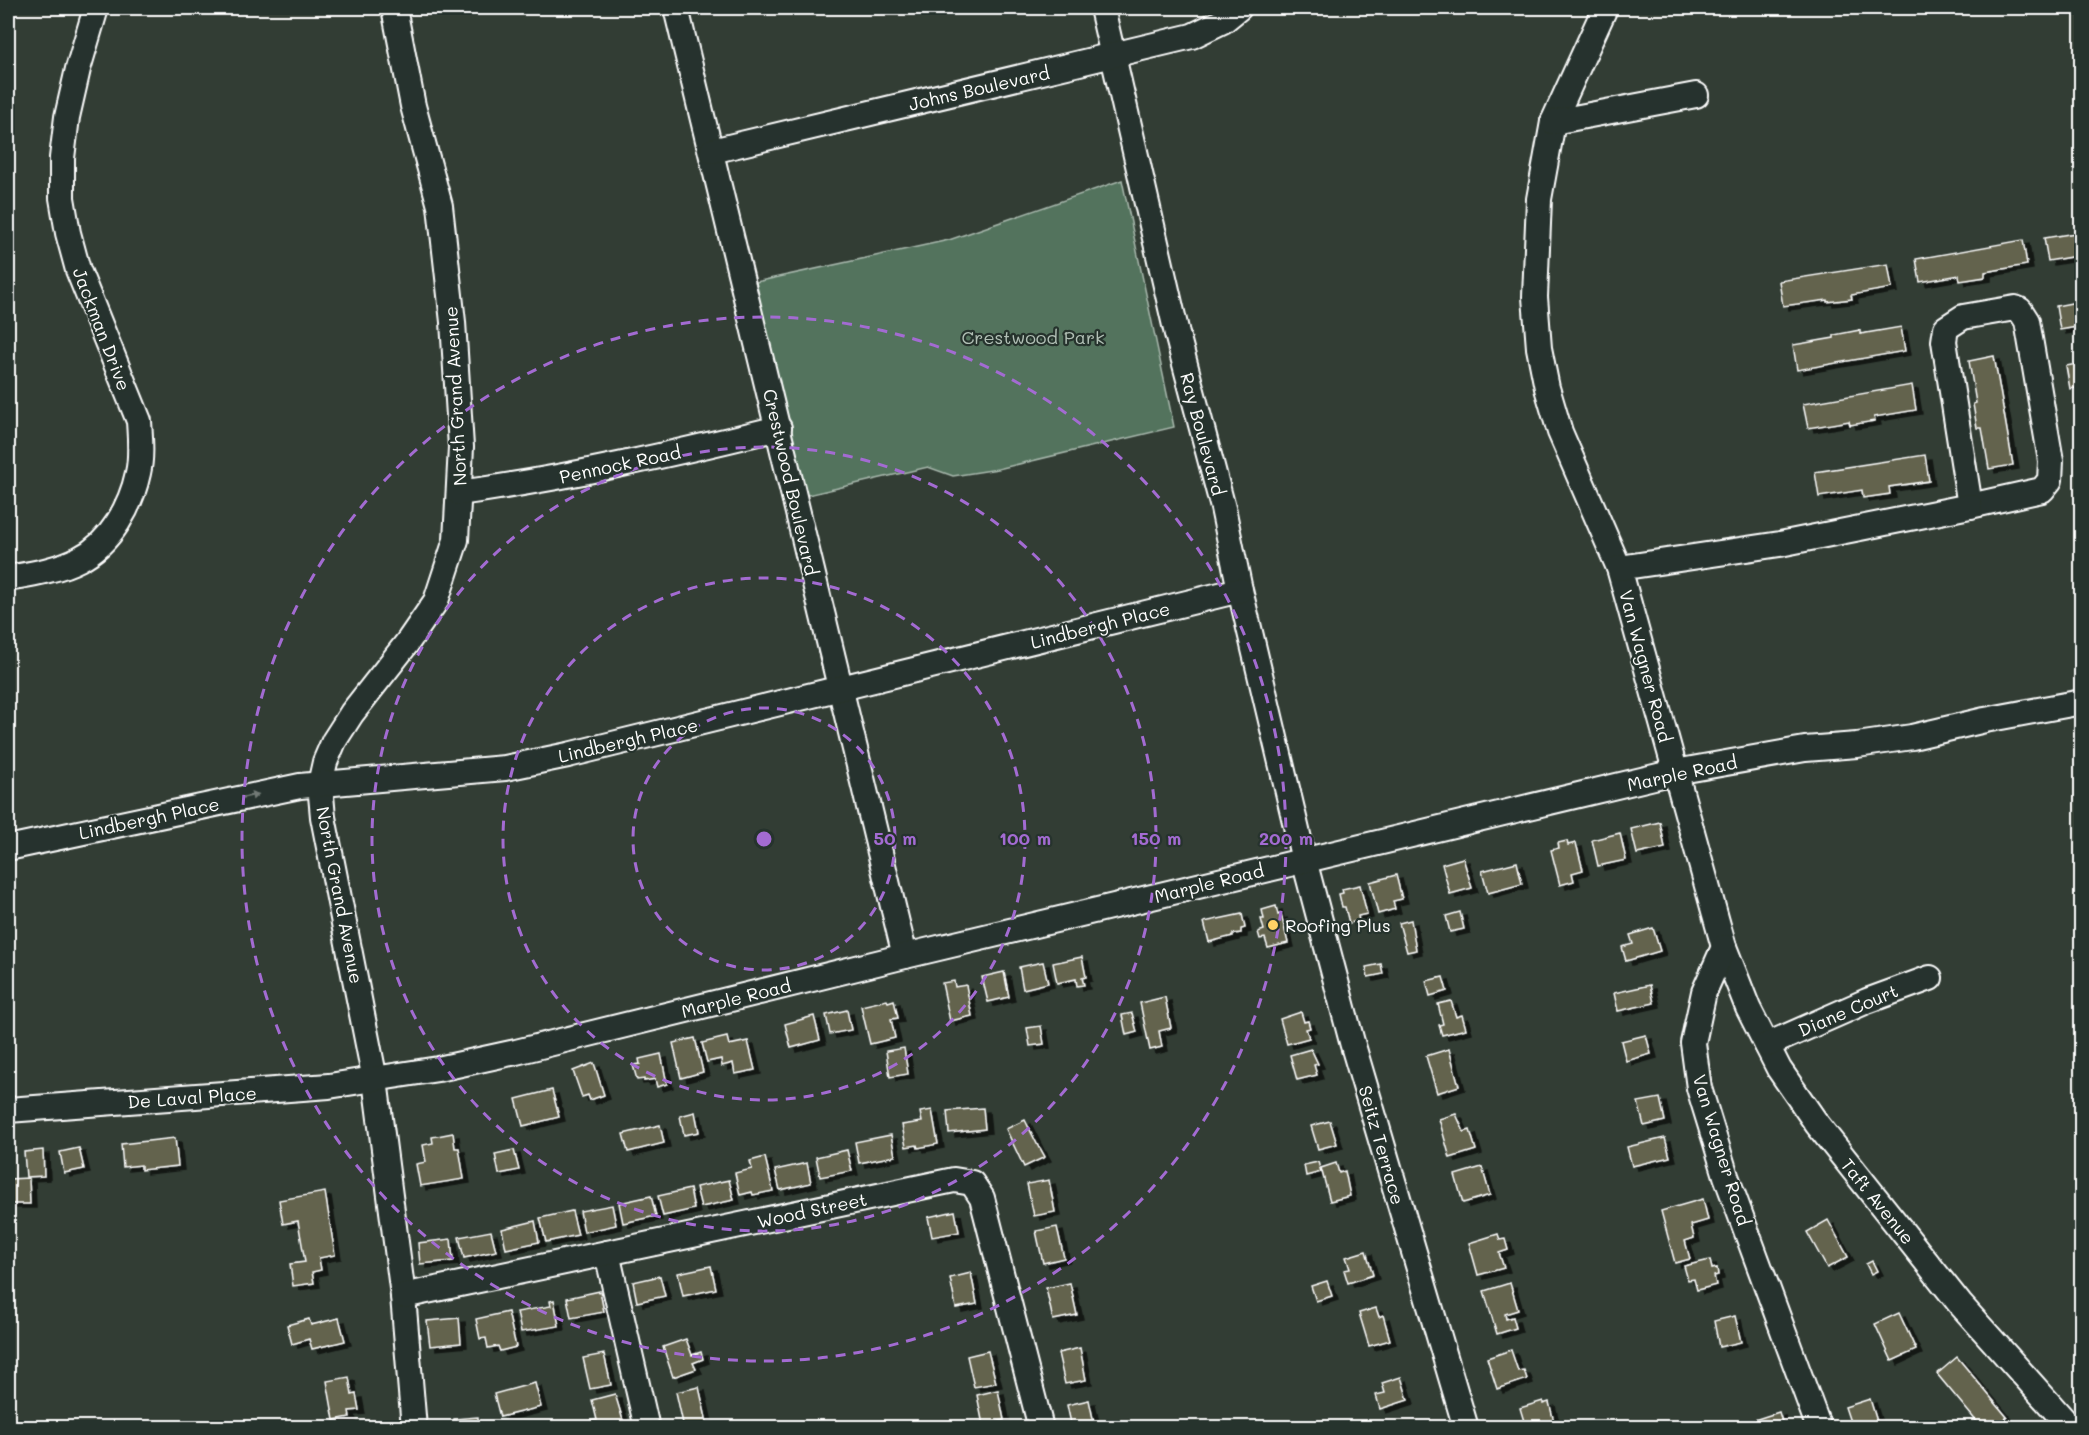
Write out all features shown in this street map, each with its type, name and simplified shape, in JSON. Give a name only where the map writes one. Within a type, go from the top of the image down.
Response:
[{"type":"street","name":"Jackman Drive","points":[[8,578],[42,571],[79,559],[96,548],[116,525],[129,502],[138,471],[139,421],[78,270],[62,198],[62,158],[66,117],[96,8]]},
{"type":"street","name":"North Grand Avenue","points":[[394,8],[413,106],[440,206],[453,322],[461,447],[456,540],[436,601],[407,643],[352,713],[334,741],[320,784],[323,817],[375,1080],[403,1296],[414,1428]]},
{"type":"street","name":"Crestwood Boulevard","points":[[676,8],[905,956]]},
{"type":"street","name":"Ray Boulevard","points":[[1102,8],[1177,334],[1223,508],[1240,590],[1304,860]]},
{"type":"street","name":"Johns Boulevard","points":[[712,151],[1192,36],[1223,21],[1239,8]]},
{"type":"street","name":"Van Wagner Road","points":[[1605,8],[1553,122],[1539,199],[1535,297],[1539,348],[1547,388],[1560,432],[1618,568],[1724,947],[1704,992],[1693,1043],[1699,1088],[1726,1176],[1819,1428]]},
{"type":"street","points":[[1553,122],[1696,95]]},
{"type":"street","points":[[1618,568],[1778,544],[1970,506],[2042,490],[2050,480],[2051,461],[2027,321],[2020,310],[2015,308],[1963,317],[1946,328],[1944,341],[1970,506]]},
{"type":"street","name":"Pennock Road","points":[[459,493],[529,483],[653,459],[779,428]]},
{"type":"street","name":"Lindbergh Place","points":[[8,848],[292,788],[505,768],[568,755],[1240,590]]},
{"type":"street","name":"Marple Road","points":[[375,1080],[516,1052],[905,956],[1675,772],[1805,749],[1857,745],[1912,737],[1984,720],[2082,702]]},
{"type":"street","name":"Seitz Terrace","points":[[1304,860],[1355,1053],[1466,1428]]},
{"type":"street","name":"Taft Avenue","points":[[1724,947],[1748,1008],[1779,1069],[1817,1124],[1960,1304],[2074,1424]]},
{"type":"street","name":"Diane Court","points":[[1767,1045],[1867,1001],[1930,978]]},
{"type":"street","name":"De Laval Place","points":[[8,1110],[329,1086],[375,1080]]},
{"type":"street","name":"Wood Street","points":[[403,1296],[954,1180],[972,1184],[982,1198],[1041,1428]]},
{"type":"street","points":[[607,1253],[647,1428]]},
{"type":"green space","name":"Crestwood Park","points":[[1122,180],[1174,427],[998,469],[953,476],[928,467],[799,497],[751,283],[949,240]]},
{"type":"building","points":[[2082,232],[2082,255],[2048,261],[2044,238]]},
{"type":"building","points":[[2023,240],[2027,265],[1985,272],[1985,277],[1960,281],[1959,275],[1920,282],[1916,259]]},
{"type":"building","points":[[1888,264],[1892,288],[1851,295],[1852,299],[1783,306],[1779,281]]},
{"type":"building","points":[[2082,301],[2082,326],[2060,330],[2056,306]]},
{"type":"building","points":[[1901,327],[1905,351],[1797,370],[1793,345],[1834,338],[1834,335],[1860,330],[1860,334]]},
{"type":"building","points":[[1994,356],[2013,465],[1989,469],[1982,428],[1977,428],[1973,404],[1976,403],[1969,361]]},
{"type":"building","points":[[2082,363],[2082,387],[2070,389],[2066,366]]},
{"type":"building","points":[[1912,385],[1916,410],[1874,417],[1875,421],[1850,425],[1849,421],[1808,428],[1803,404]]},
{"type":"building","points":[[2082,424],[2082,449],[2081,449],[2077,425]]},
{"type":"building","points":[[1925,455],[1929,481],[1889,487],[1890,494],[1863,498],[1862,490],[1819,497],[1815,472]]},
{"type":"building","points":[[1660,822],[1665,848],[1637,854],[1631,829]]},
{"type":"building","points":[[1620,833],[1626,860],[1598,866],[1592,840]]},
{"type":"building","points":[[1567,841],[1568,845],[1576,843],[1583,870],[1572,873],[1574,881],[1560,885],[1551,850],[1559,848],[1558,843]]},
{"type":"building","points":[[1463,858],[1472,888],[1450,894],[1442,864]]},
{"type":"building","points":[[1517,862],[1522,884],[1488,893],[1482,871]]},
{"type":"building","points":[[1396,875],[1402,899],[1393,901],[1395,909],[1378,914],[1370,882]]},
{"type":"building","points":[[1360,885],[1367,914],[1358,916],[1359,921],[1349,923],[1339,894],[1343,893],[1342,889]]},
{"type":"building","name":"Roofing Plus","points":[[1276,906],[1278,915],[1281,914],[1288,943],[1268,948],[1265,938],[1260,939],[1258,932],[1264,930],[1261,919],[1264,919],[1262,910]]},
{"type":"building","points":[[1460,912],[1464,929],[1450,932],[1446,916]]},
{"type":"building","points":[[1242,914],[1245,928],[1241,929],[1241,933],[1209,942],[1204,922]]},
{"type":"building","points":[[1411,920],[1416,950],[1407,952],[1399,923]]},
{"type":"building","points":[[1653,928],[1660,951],[1626,961],[1622,947],[1633,944],[1630,935]]},
{"type":"building","points":[[1082,957],[1086,977],[1082,978],[1084,985],[1077,986],[1076,979],[1057,983],[1053,963]]},
{"type":"building","points":[[1043,962],[1048,983],[1023,989],[1019,967]]},
{"type":"building","points":[[1381,964],[1383,974],[1368,977],[1366,967]]},
{"type":"building","points":[[1004,972],[1009,997],[988,1002],[982,977]]},
{"type":"building","points":[[1443,977],[1447,991],[1430,996],[1426,981]]},
{"type":"building","points":[[954,981],[955,987],[966,985],[972,1016],[950,1021],[942,983]]},
{"type":"building","points":[[1650,985],[1654,1003],[1618,1011],[1614,993]]},
{"type":"building","points":[[1165,997],[1171,1028],[1159,1031],[1162,1047],[1150,1050],[1140,1003]]},
{"type":"building","points":[[887,1000],[888,1002],[894,1000],[898,1018],[891,1019],[895,1038],[870,1044],[861,1006]]},
{"type":"building","points":[[1451,1001],[1456,1017],[1462,1015],[1466,1029],[1442,1035],[1439,1025],[1443,1024],[1438,1004]]},
{"type":"building","points":[[847,1010],[851,1030],[830,1034],[826,1015]]},
{"type":"building","points":[[1301,1012],[1304,1022],[1308,1021],[1310,1028],[1306,1029],[1309,1038],[1287,1044],[1280,1019]]},
{"type":"building","points":[[1132,1013],[1137,1032],[1126,1035],[1122,1015]]},
{"type":"building","points":[[814,1016],[820,1040],[791,1048],[785,1024]]},
{"type":"building","points":[[1041,1026],[1044,1044],[1030,1046],[1027,1028]]},
{"type":"building","points":[[1646,1035],[1651,1054],[1626,1061],[1621,1041]]},
{"type":"building","points":[[727,1037],[729,1045],[748,1041],[755,1070],[735,1074],[733,1063],[722,1066],[721,1059],[707,1062],[702,1043]]},
{"type":"building","points":[[695,1038],[703,1072],[681,1078],[673,1043]]},
{"type":"building","points":[[904,1048],[908,1074],[890,1077],[886,1051]]},
{"type":"building","points":[[1311,1049],[1318,1064],[1314,1065],[1317,1075],[1297,1080],[1290,1055]]},
{"type":"building","points":[[1449,1049],[1459,1086],[1437,1093],[1426,1056]]},
{"type":"building","points":[[661,1054],[667,1084],[657,1087],[655,1079],[637,1080],[633,1065],[640,1064],[639,1059]]},
{"type":"building","points":[[594,1063],[604,1095],[590,1100],[588,1095],[582,1097],[573,1071]]},
{"type":"building","points":[[552,1090],[559,1117],[523,1126],[516,1099]]},
{"type":"building","points":[[1660,1098],[1665,1121],[1644,1126],[1638,1102]]},
{"type":"building","points":[[983,1108],[985,1129],[949,1133],[947,1111]]},
{"type":"building","points":[[932,1110],[938,1144],[918,1148],[917,1145],[906,1147],[902,1125],[922,1122],[920,1112]]},
{"type":"building","points":[[695,1112],[699,1132],[684,1135],[680,1116]]},
{"type":"building","points":[[1456,1114],[1464,1132],[1470,1130],[1476,1150],[1450,1158],[1439,1119]]},
{"type":"building","points":[[1025,1120],[1045,1157],[1024,1167],[1006,1129]]},
{"type":"building","points":[[1330,1121],[1337,1144],[1318,1149],[1311,1126]]},
{"type":"building","points":[[660,1125],[664,1143],[628,1152],[623,1134]]},
{"type":"building","points":[[453,1133],[455,1148],[459,1148],[464,1179],[420,1186],[416,1164],[426,1162],[423,1145],[433,1143],[432,1137]]},
{"type":"building","points":[[891,1135],[895,1156],[859,1163],[855,1142]]},
{"type":"building","points":[[175,1138],[178,1166],[141,1170],[141,1165],[123,1167],[121,1144]]},
{"type":"building","points":[[1665,1138],[1670,1157],[1632,1166],[1627,1147]]},
{"type":"building","points":[[79,1148],[84,1169],[64,1173],[60,1152]]},
{"type":"building","points":[[43,1150],[44,1176],[26,1177],[24,1152]]},
{"type":"building","points":[[514,1150],[519,1170],[499,1174],[495,1154]]},
{"type":"building","points":[[847,1150],[852,1171],[820,1177],[816,1157]]},
{"type":"building","points":[[765,1157],[773,1191],[740,1195],[735,1173],[752,1169],[750,1161]]},
{"type":"building","points":[[1318,1162],[1321,1172],[1306,1176],[1304,1165]]},
{"type":"building","points":[[807,1163],[811,1183],[780,1190],[775,1170]]},
{"type":"building","points":[[1336,1163],[1339,1173],[1345,1171],[1350,1196],[1330,1201],[1321,1168]]},
{"type":"building","points":[[1482,1167],[1490,1195],[1463,1203],[1455,1175]]},
{"type":"building","points":[[29,1178],[30,1204],[8,1204],[8,1179]]},
{"type":"building","points":[[729,1180],[734,1200],[701,1207],[696,1187]]},
{"type":"building","points":[[1049,1180],[1055,1212],[1034,1216],[1027,1184]]},
{"type":"building","points":[[690,1189],[694,1209],[663,1216],[658,1196]]},
{"type":"building","points":[[325,1192],[335,1255],[319,1258],[321,1270],[312,1272],[314,1283],[293,1286],[290,1264],[305,1262],[298,1221],[283,1224],[279,1200]]},
{"type":"building","points":[[651,1196],[656,1216],[623,1223],[619,1203]]},
{"type":"building","points":[[1703,1199],[1708,1220],[1691,1225],[1694,1238],[1685,1241],[1690,1259],[1675,1263],[1661,1211]]},
{"type":"building","points":[[612,1205],[616,1225],[584,1232],[580,1211]]},
{"type":"building","points":[[572,1211],[578,1235],[546,1242],[540,1218]]},
{"type":"building","points":[[955,1211],[959,1232],[932,1237],[928,1217]]},
{"type":"building","points":[[1828,1220],[1848,1257],[1827,1268],[1807,1232]]},
{"type":"building","points":[[535,1221],[539,1242],[506,1249],[502,1229]]},
{"type":"building","points":[[1057,1227],[1064,1258],[1043,1263],[1036,1231]]},
{"type":"building","points":[[491,1231],[496,1251],[464,1258],[459,1237]]},
{"type":"building","points":[[1498,1234],[1500,1240],[1505,1239],[1508,1250],[1499,1253],[1504,1268],[1478,1275],[1469,1243]]},
{"type":"building","points":[[451,1239],[453,1261],[420,1264],[418,1243]]},
{"type":"building","points":[[1366,1251],[1373,1275],[1348,1283],[1344,1270],[1350,1269],[1346,1257]]},
{"type":"building","points":[[1710,1260],[1712,1269],[1717,1268],[1718,1275],[1714,1276],[1716,1285],[1697,1290],[1694,1279],[1688,1280],[1684,1266]]},
{"type":"building","points":[[1872,1261],[1877,1271],[1871,1274],[1866,1264]]},
{"type":"building","points":[[711,1266],[716,1289],[683,1296],[678,1273]]},
{"type":"building","points":[[971,1273],[977,1304],[956,1308],[950,1278]]},
{"type":"building","points":[[660,1276],[665,1296],[637,1302],[633,1282]]},
{"type":"building","points":[[1327,1281],[1332,1296],[1316,1301],[1311,1286]]},
{"type":"building","points":[[1070,1283],[1077,1315],[1053,1320],[1046,1288]]},
{"type":"building","points":[[1510,1283],[1518,1310],[1505,1314],[1506,1319],[1513,1317],[1516,1328],[1497,1334],[1484,1291]]},
{"type":"building","points":[[600,1291],[604,1312],[571,1318],[567,1298]]},
{"type":"building","points":[[554,1300],[559,1326],[521,1332],[517,1312],[551,1306],[550,1301]]},
{"type":"building","points":[[1376,1308],[1379,1317],[1383,1315],[1390,1340],[1369,1346],[1359,1313]]},
{"type":"building","points":[[508,1312],[516,1347],[500,1351],[498,1346],[488,1348],[486,1338],[480,1339],[476,1319]]},
{"type":"building","points":[[1899,1313],[1916,1350],[1892,1361],[1875,1324]]},
{"type":"building","points":[[1735,1316],[1741,1342],[1719,1347],[1714,1321]]},
{"type":"building","points":[[339,1318],[345,1341],[312,1349],[309,1339],[292,1344],[287,1325],[309,1319],[311,1325]]},
{"type":"building","points":[[459,1318],[461,1343],[430,1346],[427,1321]]},
{"type":"building","points":[[686,1339],[692,1355],[701,1352],[703,1359],[693,1363],[696,1369],[673,1377],[663,1347]]},
{"type":"building","points":[[1080,1348],[1086,1380],[1065,1384],[1058,1353]]},
{"type":"building","points":[[1511,1350],[1518,1371],[1524,1370],[1527,1379],[1497,1389],[1487,1358]]},
{"type":"building","points":[[988,1351],[996,1383],[974,1387],[967,1356]]},
{"type":"building","points":[[604,1354],[611,1385],[590,1389],[583,1358]]},
{"type":"building","points":[[1957,1357],[2007,1417],[1994,1428],[1982,1428],[1937,1374]]},
{"type":"building","points":[[349,1377],[352,1395],[356,1394],[359,1410],[349,1411],[350,1417],[334,1420],[327,1381]]},
{"type":"building","points":[[1401,1377],[1408,1400],[1380,1409],[1376,1395],[1385,1393],[1382,1383]]},
{"type":"building","points":[[535,1383],[541,1407],[500,1417],[494,1394]]},
{"type":"building","points":[[699,1387],[707,1423],[684,1428],[676,1392]]},
{"type":"building","points":[[998,1390],[1004,1420],[983,1425],[977,1395]]},
{"type":"building","points":[[615,1394],[625,1427],[592,1428],[590,1421],[597,1420],[592,1400]]},
{"type":"building","points":[[1870,1399],[1879,1428],[1852,1428],[1845,1407]]},
{"type":"building","points":[[1089,1400],[1095,1428],[1072,1428],[1067,1405]]},
{"type":"building","points":[[1543,1401],[1543,1404],[1549,1402],[1555,1426],[1526,1428],[1520,1408]]},
{"type":"building","points":[[1779,1412],[1784,1428],[1747,1428],[1745,1423]]},
{"type":"building","points":[[478,1417],[479,1428],[455,1428],[454,1419]]},
{"type":"building","points":[[1698,1423],[1699,1428],[1670,1428]]},
{"type":"place","name":"Roofing Plus","points":[[1273,925]]}]
